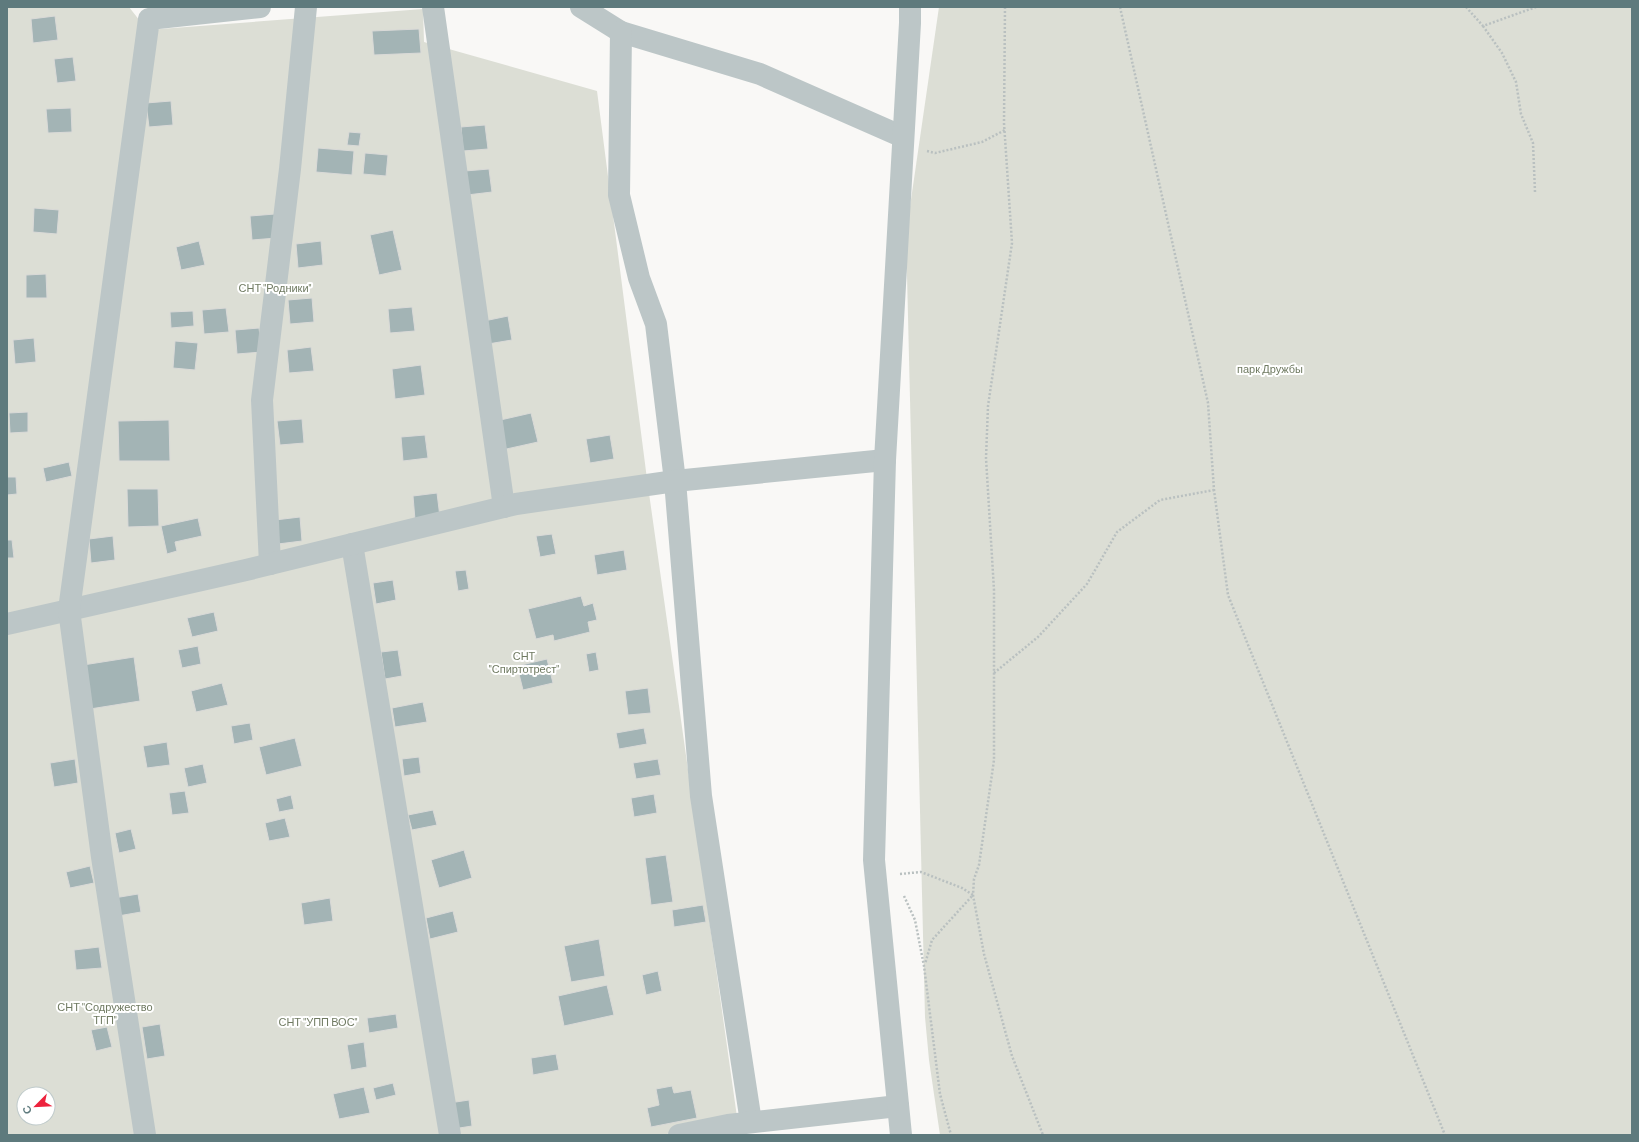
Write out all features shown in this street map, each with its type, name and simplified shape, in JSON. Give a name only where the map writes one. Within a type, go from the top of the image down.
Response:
[{"type":"street","points":[[146,1135],[102,858],[69,610],[149,19],[260,7]]},
{"type":"street","points":[[270,564],[262,400],[290,169],[306,7]]},
{"type":"street","points":[[433,7],[504,507]]},
{"type":"street","points":[[581,7],[621,32],[760,74],[903,137]]},
{"type":"street","points":[[901,1135],[874,860],[885,460],[910,7]]},
{"type":"street","points":[[621,32],[619,195],[640,278],[656,324],[675,481],[701,796],[751,1122]]},
{"type":"street","points":[[7,624],[270,564],[504,507],[675,481],[885,460]]},
{"type":"street","points":[[352,544],[450,1135]]},
{"type":"street","points":[[679,1135],[728,1125],[898,1106]]},
{"type":"path","points":[[1005,7],[1005,130],[1012,243],[988,406],[986,458],[994,590],[994,760],[979,865],[974,879],[973,895],[984,954],[1012,1056],[1043,1135]]},
{"type":"path","points":[[1120,7],[1208,403],[1214,490],[1228,595],[1445,1135]]},
{"type":"path","points":[[1466,7],[1483,26],[1502,53],[1516,82],[1521,114],[1533,143],[1535,192]]},
{"type":"path","points":[[1483,26],[1536,7]]},
{"type":"path","points":[[903,137],[918,149],[935,153],[982,142],[1005,130]]},
{"type":"path","points":[[994,673],[1038,637],[1088,584],[1117,532],[1160,500],[1214,490]]},
{"type":"path","points":[[894,875],[921,872],[962,888],[973,895]]},
{"type":"path","points":[[903,894],[915,920],[924,966],[940,1094],[951,1135]]},
{"type":"path","points":[[924,966],[932,940],[973,895]]},
{"type":"green space","points":[[7,7],[129,7],[147,30],[423,9],[424,42],[597,91],[647,479],[737,1117],[663,1135],[7,1135]]},
{"type":"green space","name":"парк Дружбы","points":[[939,7],[1632,7],[1632,1135],[940,1135],[929,1060],[925,1017],[906,234]]},
{"type":"building","points":[[55,16],[58,40],[33,43],[31,19]]},
{"type":"building","points":[[419,29],[421,53],[374,55],[372,31]]},
{"type":"building","points":[[73,57],[76,81],[57,83],[54,59]]},
{"type":"building","points":[[171,101],[173,125],[149,127],[146,103]]},
{"type":"building","points":[[71,108],[72,132],[48,133],[46,109]]},
{"type":"building","points":[[485,125],[488,149],[463,151],[461,127]]},
{"type":"building","points":[[349,132],[361,133],[359,146],[347,145]]},
{"type":"building","points":[[318,148],[354,151],[352,175],[316,172]]},
{"type":"building","points":[[365,153],[388,155],[386,176],[363,174]]},
{"type":"building","points":[[489,169],[492,192],[467,195],[465,171]]},
{"type":"building","points":[[34,208],[59,210],[57,234],[33,232]]},
{"type":"building","points":[[275,214],[277,238],[252,240],[250,216]]},
{"type":"building","points":[[393,230],[402,270],[379,275],[370,235]]},
{"type":"building","points":[[199,241],[205,265],[181,270],[176,247]]},
{"type":"building","points":[[321,241],[323,265],[298,268],[296,244]]},
{"type":"building","points":[[46,274],[47,298],[26,298],[26,275]]},
{"type":"building","points":[[312,298],[314,322],[290,324],[288,300]]},
{"type":"building","points":[[412,307],[415,331],[390,333],[388,309]]},
{"type":"building","points":[[226,308],[229,332],[204,334],[202,310]]},
{"type":"building","points":[[193,311],[194,326],[171,328],[170,312]]},
{"type":"building","points":[[508,316],[512,340],[488,344],[484,321]]},
{"type":"building","points":[[259,328],[262,352],[237,354],[235,330]]},
{"type":"building","points":[[34,338],[36,362],[15,364],[13,340]]},
{"type":"building","points":[[175,341],[198,343],[195,370],[173,368]]},
{"type":"building","points":[[311,347],[314,371],[289,373],[287,350]]},
{"type":"building","points":[[421,365],[425,395],[395,399],[392,369]]},
{"type":"building","points":[[28,412],[28,432],[10,433],[9,413]]},
{"type":"building","points":[[531,413],[538,442],[502,450],[496,421]]},
{"type":"building","points":[[302,419],[304,443],[280,445],[277,421]]},
{"type":"building","points":[[169,420],[170,461],[119,461],[118,421]]},
{"type":"building","points":[[425,435],[428,458],[403,461],[401,437]]},
{"type":"building","points":[[610,435],[614,459],[590,463],[586,439]]},
{"type":"building","points":[[69,462],[72,476],[46,482],[43,468]]},
{"type":"building","points":[[7,477],[16,477],[17,494],[7,495]]},
{"type":"building","points":[[127,489],[158,489],[159,526],[128,527]]},
{"type":"building","points":[[437,493],[440,517],[415,520],[413,496]]},
{"type":"building","points":[[300,517],[302,541],[278,544],[275,520]]},
{"type":"building","points":[[198,518],[202,536],[175,542],[177,551],[167,554],[161,526]]},
{"type":"building","points":[[552,534],[556,554],[540,557],[536,536]]},
{"type":"building","points":[[113,536],[115,560],[91,563],[89,539]]},
{"type":"building","points":[[7,540],[12,540],[14,558],[7,558]]},
{"type":"building","points":[[624,550],[627,570],[597,575],[594,555]]},
{"type":"building","points":[[466,570],[469,589],[458,591],[455,571]]},
{"type":"building","points":[[393,580],[396,600],[376,604],[373,583]]},
{"type":"building","points":[[581,596],[584,606],[593,603],[597,620],[588,622],[590,632],[554,641],[553,635],[536,639],[528,609]]},
{"type":"building","points":[[214,612],[218,631],[192,637],[187,618]]},
{"type":"building","points":[[198,646],[201,664],[182,668],[178,650]]},
{"type":"building","points":[[398,650],[402,676],[385,679],[381,652]]},
{"type":"building","points":[[596,652],[599,670],[589,672],[586,654]]},
{"type":"building","points":[[134,657],[140,701],[90,709],[83,665]]},
{"type":"building","points":[[547,659],[553,683],[523,690],[517,666]]},
{"type":"building","points":[[222,683],[228,705],[196,712],[191,691]]},
{"type":"building","points":[[648,688],[651,713],[628,715],[625,691]]},
{"type":"building","points":[[423,702],[427,722],[395,727],[392,708]]},
{"type":"building","points":[[250,723],[253,740],[234,744],[231,726]]},
{"type":"building","points":[[644,728],[647,744],[619,749],[616,733]]},
{"type":"building","points":[[295,738],[302,766],[266,775],[259,747]]},
{"type":"building","points":[[167,742],[170,765],[147,768],[143,746]]},
{"type":"building","points":[[419,757],[421,773],[404,776],[402,759]]},
{"type":"building","points":[[75,759],[78,783],[54,787],[50,763]]},
{"type":"building","points":[[658,759],[661,775],[636,779],[633,763]]},
{"type":"building","points":[[203,764],[207,783],[188,787],[184,768]]},
{"type":"building","points":[[185,791],[189,813],[172,815],[169,793]]},
{"type":"building","points":[[654,794],[657,813],[634,817],[631,798]]},
{"type":"building","points":[[291,795],[294,809],[279,812],[276,799]]},
{"type":"building","points":[[433,810],[437,825],[412,830],[408,815]]},
{"type":"building","points":[[285,818],[290,837],[269,841],[265,823]]},
{"type":"building","points":[[131,829],[136,849],[119,853],[115,833]]},
{"type":"building","points":[[464,850],[472,878],[439,888],[431,860]]},
{"type":"building","points":[[666,855],[673,902],[651,905],[645,858]]},
{"type":"building","points":[[90,866],[94,883],[70,888],[66,872]]},
{"type":"building","points":[[138,894],[141,912],[118,916],[114,898]]},
{"type":"building","points":[[330,898],[333,921],[304,925],[301,903]]},
{"type":"building","points":[[703,905],[706,922],[674,927],[672,910]]},
{"type":"building","points":[[453,911],[458,932],[430,939],[426,918]]},
{"type":"building","points":[[599,939],[605,976],[571,982],[564,946]]},
{"type":"building","points":[[99,947],[102,968],[76,970],[74,950]]},
{"type":"building","points":[[658,971],[662,991],[646,995],[642,975]]},
{"type":"building","points":[[607,985],[614,1015],[564,1026],[558,996]]},
{"type":"building","points":[[396,1014],[398,1028],[369,1033],[367,1018]]},
{"type":"building","points":[[160,1024],[165,1056],[147,1059],[142,1027]]},
{"type":"building","points":[[107,1027],[112,1047],[96,1051],[91,1030]]},
{"type":"building","points":[[364,1042],[367,1067],[351,1070],[347,1045]]},
{"type":"building","points":[[556,1054],[559,1070],[533,1075],[531,1058]]},
{"type":"building","points":[[393,1083],[396,1095],[376,1100],[373,1088]]},
{"type":"building","points":[[672,1086],[674,1093],[691,1090],[697,1118],[651,1127],[647,1108],[659,1105],[656,1089]]},
{"type":"building","points":[[364,1087],[370,1113],[339,1119],[333,1094]]},
{"type":"building","points":[[469,1100],[472,1126],[453,1129],[449,1103]]},
{"type":"park label","name":"СНТ \"Родники\"","points":[[275,288]]},
{"type":"park label","name":"СНТ \"Спиртотрест\"","points":[[524,662]]},
{"type":"park label","name":"СНТ \"Содружество ТГП\"","points":[[105,1013]]},
{"type":"park label","name":"СНТ \"УПП ВОС\"","points":[[318,1022]]}]
